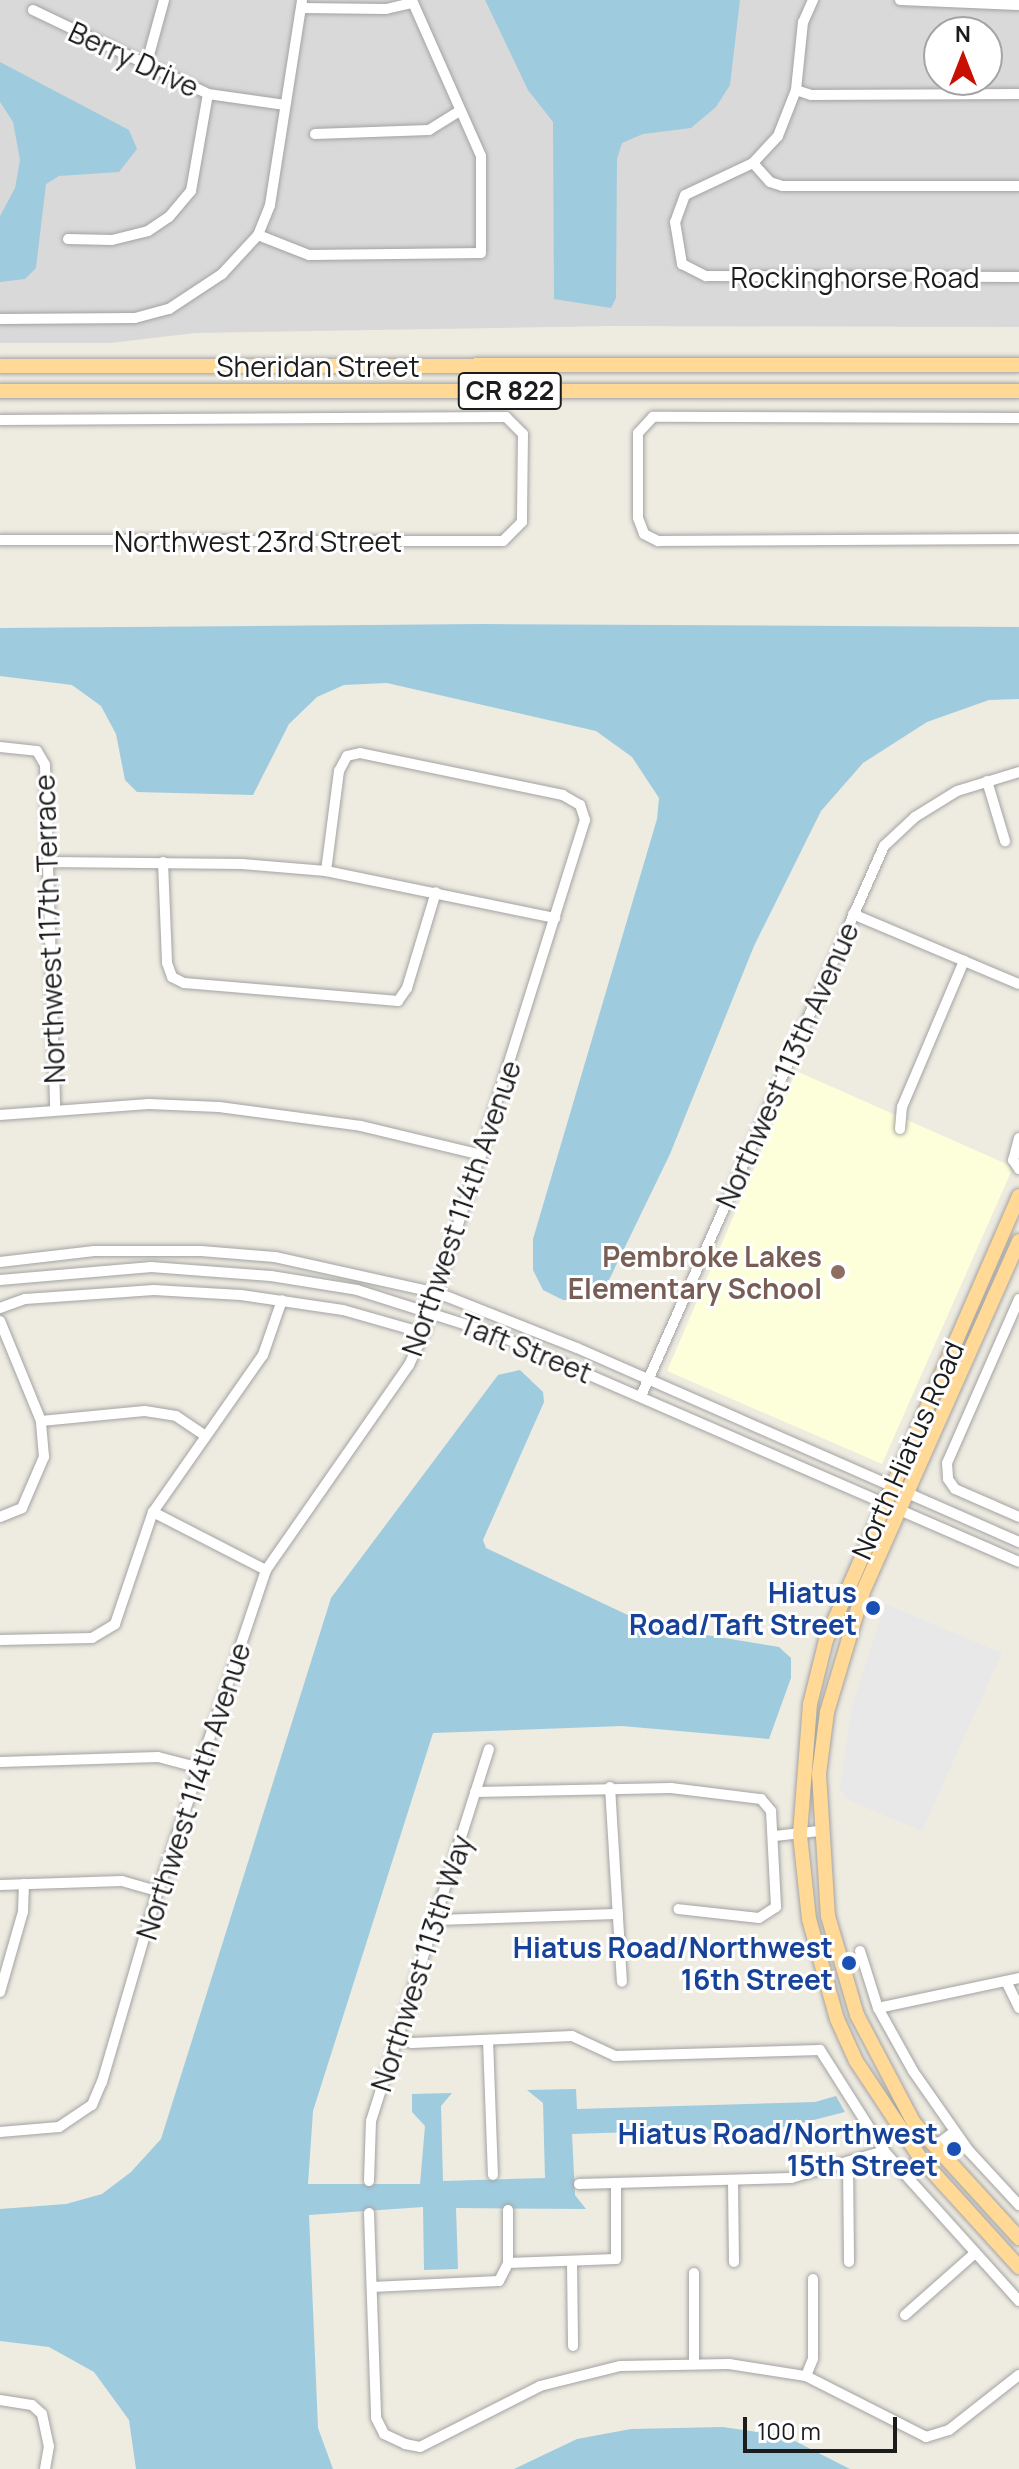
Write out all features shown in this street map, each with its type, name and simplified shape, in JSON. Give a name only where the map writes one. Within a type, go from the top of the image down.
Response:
[{"type":"main road","name":"Sheridan Street","points":[[0,366],[1019,365]]},
{"type":"main road","name":"Sheridan Street","points":[[0,391],[1019,391]]},
{"type":"main road","name":"North Hiatus Road","points":[[1019,1196],[826,1640],[810,1704],[800,1835],[809,1919],[837,2019],[884,2110],[921,2159],[1019,2267]]},
{"type":"main road","name":"North Hiatus Road","points":[[1019,1241],[842,1652],[819,1774],[819,1831],[828,1916],[857,2015],[899,2097],[934,2147],[1019,2238]]},
{"type":"main road","points":[[941,1374],[957,1382]]},
{"type":"main road","points":[[921,2159],[934,2147]]},
{"type":"street","points":[[146,66],[164,0]]},
{"type":"street","points":[[813,0],[803,22],[796,90],[778,136],[753,163],[770,182],[782,186],[1019,186]]},
{"type":"street","points":[[900,0],[1019,5]]},
{"type":"street","points":[[0,319],[135,318],[169,309],[222,274],[258,235],[270,205],[302,4],[386,9],[412,2],[481,156],[481,253],[471,257],[309,255],[258,235]]},
{"type":"street","name":"Berry Drive","points":[[33,10],[208,94],[285,105]]},
{"type":"street","points":[[796,90],[811,95],[1019,94]]},
{"type":"street","points":[[68,239],[112,240],[148,231],[169,217],[191,191],[208,94]]},
{"type":"street","points":[[315,134],[429,130],[459,111]]},
{"type":"street","name":"Rockinghorse Road","points":[[753,163],[695,189],[677,208],[675,247],[682,264],[692,272],[740,277],[1019,277]]},
{"type":"street","name":"Sheridan Street","points":[[0,420],[506,417],[523,434],[522,522],[514,535]]},
{"type":"street","points":[[1019,418],[653,417],[644,423],[638,433],[638,504],[644,534],[658,541],[1019,539]]},
{"type":"street","name":"Northwest 23rd Street","points":[[0,540],[503,541],[514,535]]},
{"type":"street","name":"Northwest 117th Terrace","points":[[0,747],[37,751],[45,765],[55,1108]]},
{"type":"street","name":"Northwest 114th Avenue","points":[[0,2132],[42,2131],[76,2119],[92,2105],[102,2082],[158,1891],[266,1570],[409,1365],[424,1333],[585,820],[580,805],[563,795],[470,772],[360,753],[347,756],[339,771],[326,871]]},
{"type":"street","name":"Northwest 113th Avenue","points":[[641,1396],[884,846],[915,817],[957,791],[1019,772]]},
{"type":"street","points":[[987,781],[1005,841]]},
{"type":"street","points":[[48,862],[163,862],[326,871],[555,918]]},
{"type":"street","points":[[163,862],[172,977],[184,983],[398,1001],[407,988],[436,892]]},
{"type":"street","points":[[853,914],[1019,984]]},
{"type":"street","points":[[900,1129],[902,1107],[964,961]]},
{"type":"street","points":[[0,1115],[55,1108],[149,1104],[285,1113],[427,1139],[482,1155]]},
{"type":"street","points":[[1019,1138],[1013,1160],[1019,1169]]},
{"type":"street","name":"Taft Street","points":[[0,1262],[94,1251],[201,1251],[275,1257],[438,1293],[648,1379],[1019,1542]]},
{"type":"street","points":[[199,1269],[201,1251]]},
{"type":"street","name":"Taft Street","points":[[0,1280],[96,1270],[199,1269],[357,1290],[432,1311],[641,1396],[1019,1562]]},
{"type":"street","points":[[0,1308],[25,1299],[154,1290],[282,1300],[343,1310],[424,1333]]},
{"type":"street","points":[[1019,1299],[947,1463],[948,1479],[955,1489],[1019,1517]]},
{"type":"street","points":[[0,1640],[107,1633],[115,1624],[153,1512],[203,1434],[263,1355],[282,1300]]},
{"type":"street","points":[[0,1321],[41,1421],[44,1457],[22,1508],[0,1517]]},
{"type":"street","points":[[41,1421],[145,1411],[176,1416],[203,1434]]},
{"type":"street","points":[[715,1429],[723,1412]]},
{"type":"street","points":[[153,1512],[266,1570]]},
{"type":"street","name":"Northwest 113th Way","points":[[369,2181],[371,2121],[489,1749]]},
{"type":"street","points":[[0,1762],[158,1757],[200,1768]]},
{"type":"street","points":[[475,1792],[610,1787],[761,1799],[771,1811],[775,1836],[777,1895],[771,1913],[759,1918],[678,1909]]},
{"type":"street","points":[[610,1787],[622,1982]]},
{"type":"street","points":[[775,1836],[819,1831]]},
{"type":"street","points":[[0,1885],[122,1881],[158,1891]]},
{"type":"street","points":[[0,1992],[23,1912],[24,1884]]},
{"type":"street","points":[[435,1920],[618,1914]]},
{"type":"street","points":[[860,1951],[878,2008],[954,2132],[1019,2205]]},
{"type":"street","points":[[878,2008],[1019,1978]]},
{"type":"street","points":[[1006,1981],[1019,2008]]},
{"type":"street","points":[[397,2038],[412,2043],[572,2036],[615,2056],[791,2048],[826,2054],[884,2151],[1019,2301]]},
{"type":"street","points":[[488,2040],[493,2175]]},
{"type":"street","points":[[934,2147],[954,2132]]},
{"type":"street","points":[[579,2184],[791,2178],[884,2151]]},
{"type":"street","points":[[903,2173],[921,2159]]},
{"type":"street","points":[[848,2163],[849,2262]]},
{"type":"street","points":[[733,2181],[734,2262]]},
{"type":"street","points":[[508,2263],[616,2259],[616,2185]]},
{"type":"street","points":[[372,2287],[499,2281],[508,2263],[508,2210]]},
{"type":"street","points":[[369,2213],[376,2418],[384,2434],[420,2447],[540,2386],[620,2366],[694,2364],[806,2376],[926,2437],[949,2430],[1019,2375]]},
{"type":"street","points":[[905,2315],[975,2253]]},
{"type":"street","points":[[572,2261],[573,2346]]},
{"type":"street","points":[[694,2273],[694,2364]]},
{"type":"street","points":[[806,2376],[813,2359],[813,2279]]},
{"type":"street","points":[[0,2400],[32,2405],[42,2414],[49,2446],[45,2469]]},
{"type":"shaded area","points":[[0,0],[1019,0],[1019,327],[610,326],[195,333],[110,343],[0,343]]},
{"type":"shaded area","name":"Pembroke Lakes Elementary School","points":[[796,1071],[1009,1165],[1011,1172],[882,1464],[667,1371]]},
{"type":"shaded area","points":[[885,1604],[1002,1653],[922,1831],[848,1800],[840,1789],[851,1710]]},
{"type":"water","points":[[485,0],[740,0],[730,85],[716,107],[691,128],[643,134],[622,143],[617,159],[616,298],[611,308],[554,299],[553,122],[528,90]]},
{"type":"water","points":[[0,62],[129,130],[137,149],[119,172],[59,176],[46,184],[36,268],[25,279],[0,282],[0,216],[15,188],[20,160],[13,122],[0,102]]},
{"type":"water","points":[[483,624],[1019,627],[1019,699],[989,700],[927,722],[863,763],[821,811],[754,946],[670,1154],[608,1282],[591,1300],[563,1300],[543,1290],[533,1270],[533,1239],[657,819],[659,798],[632,757],[596,731],[387,683],[344,685],[317,697],[289,724],[253,795],[137,792],[125,780],[116,734],[101,706],[72,685],[0,676],[0,628]]},
{"type":"water","points":[[520,1370],[543,1392],[544,1402],[483,1540],[486,1548],[651,1626],[779,1647],[791,1658],[791,1678],[769,1739],[622,1726],[433,1733],[313,2111],[308,2184],[420,2184],[425,2126],[412,2112],[412,2094],[452,2093],[441,2106],[443,2181],[545,2178],[543,2103],[527,2090],[576,2089],[577,2109],[815,2102],[836,2096],[845,2112],[786,2127],[572,2134],[575,2195],[586,2209],[456,2208],[458,2269],[424,2270],[423,2207],[309,2215],[318,2428],[333,2469],[136,2469],[129,2420],[94,2372],[49,2347],[0,2341],[0,2209],[66,2204],[102,2194],[131,2172],[161,2139],[331,1598],[498,1375]]},
{"type":"water","points":[[723,2427],[785,2436],[850,2469],[514,2469],[577,2439],[631,2429]]},
{"type":"place","name":"Pembroke Lakes Elementary School","points":[[838,1272]]},
{"type":"place","name":"Hiatus Road/Taft Street","points":[[873,1608]]},
{"type":"place","name":"Hiatus Road/Northwest 16th Street","points":[[849,1963]]},
{"type":"place","name":"Hiatus Road/Northwest 15th Street","points":[[954,2149]]}]
